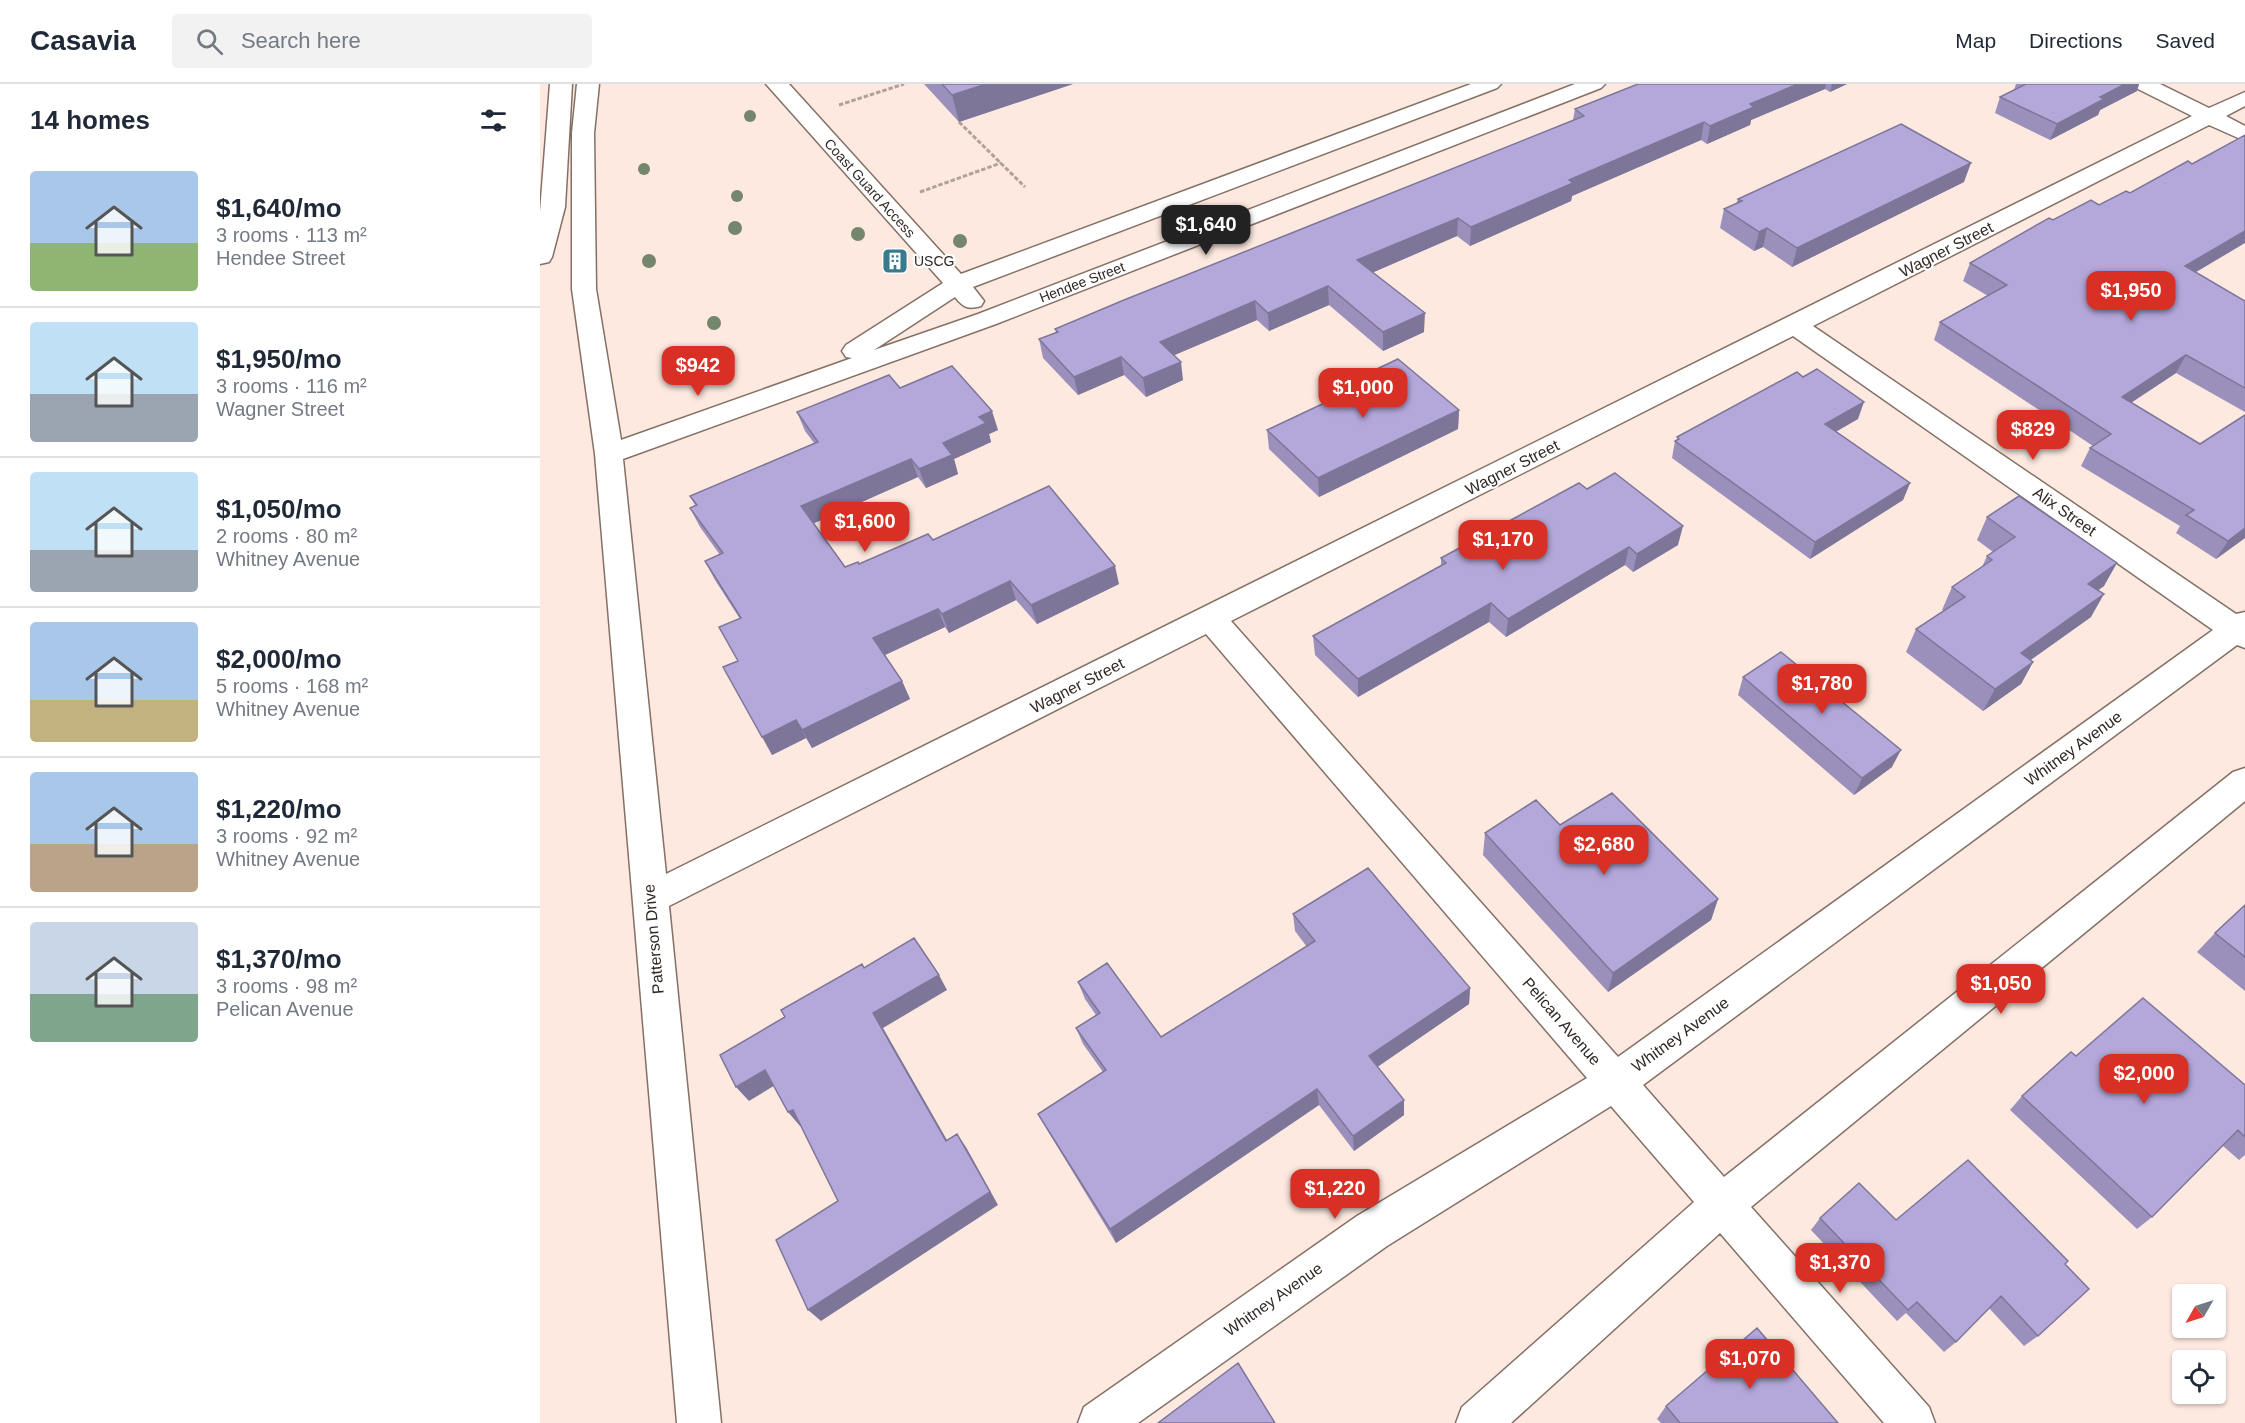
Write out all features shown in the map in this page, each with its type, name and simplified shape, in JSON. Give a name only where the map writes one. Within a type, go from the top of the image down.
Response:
[{"type":"street","points":[[540,257],[554,207],[556,132],[561,84]]},
{"type":"street","name":"Patterson Drive","points":[[588,84],[583,133],[584,289],[609,454],[699,1423]]},
{"type":"street","name":"Coast Guard Access","points":[[777,84],[987,319]]},
{"type":"street","name":"Hendee Street","points":[[802,383],[958,284],[1490,84]]},
{"type":"street","name":"Hendee Street","points":[[609,454],[802,383],[987,319],[1594,84]]},
{"type":"street","points":[[2143,84],[2245,134]]},
{"type":"street","name":"Wagner Street","points":[[649,899],[1211,619],[2245,98]]},
{"type":"street","name":"Alix Street","points":[[1795,324],[2242,630]]},
{"type":"street","name":"Pelican Avenue","points":[[1211,619],[1913,1423]]},
{"type":"street","name":"Whitney Avenue","points":[[1100,1423],[1372,1231],[1615,1082],[2242,630]]},
{"type":"street","points":[[1478,1423],[1722,1204],[2245,783]]},
{"type":"path","points":[[834,106],[904,84]]},
{"type":"path","points":[[959,122],[1026,187]]},
{"type":"path","points":[[916,194],[1001,163]]},
{"type":"building","points":[[942,84],[986,84],[952,95]]},
{"type":"building","points":[[1638,84],[1798,84],[1750,104],[1754,107],[1710,126],[1704,122],[1569,180],[1573,183],[1471,227],[1458,218],[1357,260],[1425,313],[1383,332],[1328,286],[1268,313],[1255,301],[1160,342],[1181,362],[1143,378],[1121,357],[1074,377],[1039,339],[1058,332],[1055,329],[1124,300],[1584,116],[1575,109]]},
{"type":"building","points":[[2026,84],[2125,84],[2100,97],[2104,99],[2057,124],[2000,97]]},
{"type":"building","points":[[1901,124],[1971,163],[1797,248],[1767,228],[1759,232],[1724,209],[1742,201],[1738,199]]},
{"type":"building","points":[[2245,135],[2245,231],[2185,266],[2245,301],[2245,388],[2186,355],[2122,397],[2200,444],[2245,415],[2245,528],[2228,541],[2186,515],[2194,510],[2090,448],[2111,434],[1940,322],[2007,285],[1970,263],[2049,218],[2053,220],[2091,200],[2099,205],[2126,191],[2130,193],[2188,161],[2192,164]]},
{"type":"building","points":[[1398,359],[1459,410],[1318,478],[1267,430],[1352,390],[1350,388],[1365,381],[1360,377]]},
{"type":"building","points":[[952,366],[992,411],[979,417],[986,423],[943,443],[952,455],[919,469],[911,459],[801,506],[845,567],[858,562],[859,564],[928,534],[933,540],[1049,486],[1115,566],[1031,605],[1010,581],[942,614],[938,609],[873,638],[902,681],[802,730],[796,720],[762,737],[723,667],[738,661],[719,627],[741,618],[705,561],[723,553],[690,508],[697,505],[690,496],[818,442],[797,412],[889,375],[900,388]]},
{"type":"building","points":[[1817,369],[1864,402],[1825,424],[1910,483],[1815,542],[1675,441],[1679,439],[1677,437],[1797,372],[1803,377]]},
{"type":"building","points":[[1615,473],[1683,526],[1637,554],[1629,547],[1508,619],[1491,603],[1358,679],[1313,636],[1446,563],[1441,558],[1579,483],[1587,489]]},
{"type":"building","points":[[2019,496],[2117,563],[2088,584],[2104,594],[2021,653],[2033,662],[1995,689],[1916,629],[1965,597],[1952,587],[1992,560],[1987,556],[2015,537],[1987,517]]},
{"type":"building","points":[[1781,652],[1901,750],[1862,778],[1743,677]]},
{"type":"building","points":[[1612,793],[1718,899],[1613,973],[1485,833],[1536,800],[1560,825]]},
{"type":"building","points":[[1368,868],[1470,988],[1369,1056],[1404,1100],[1353,1136],[1317,1089],[1110,1229],[1038,1114],[1106,1070],[1076,1028],[1100,1013],[1078,982],[1107,963],[1161,1037],[1315,941],[1293,914]]},
{"type":"building","points":[[2245,905],[2245,957],[2215,933]]},
{"type":"building","points":[[914,938],[939,975],[873,1013],[946,1141],[957,1134],[990,1192],[808,1310],[776,1240],[838,1201],[793,1110],[788,1112],[765,1070],[736,1087],[720,1055],[785,1017],[781,1010],[862,964],[864,968]]},
{"type":"building","points":[[2143,998],[2245,1085],[2245,1137],[2238,1130],[2152,1217],[2022,1096],[2071,1052],[2076,1056]]},
{"type":"building","points":[[1968,1160],[2068,1261],[2065,1264],[2089,1289],[2038,1336],[2001,1296],[1956,1342],[1917,1302],[1908,1310],[1820,1218],[1859,1183],[1896,1220]]},
{"type":"building","points":[[1757,1328],[1838,1423],[1680,1423],[1666,1406]]},
{"type":"building","points":[[1238,1363],[1275,1423],[1158,1423]]},
{"type":"place","name":"USCG","points":[[895,261]]}]
